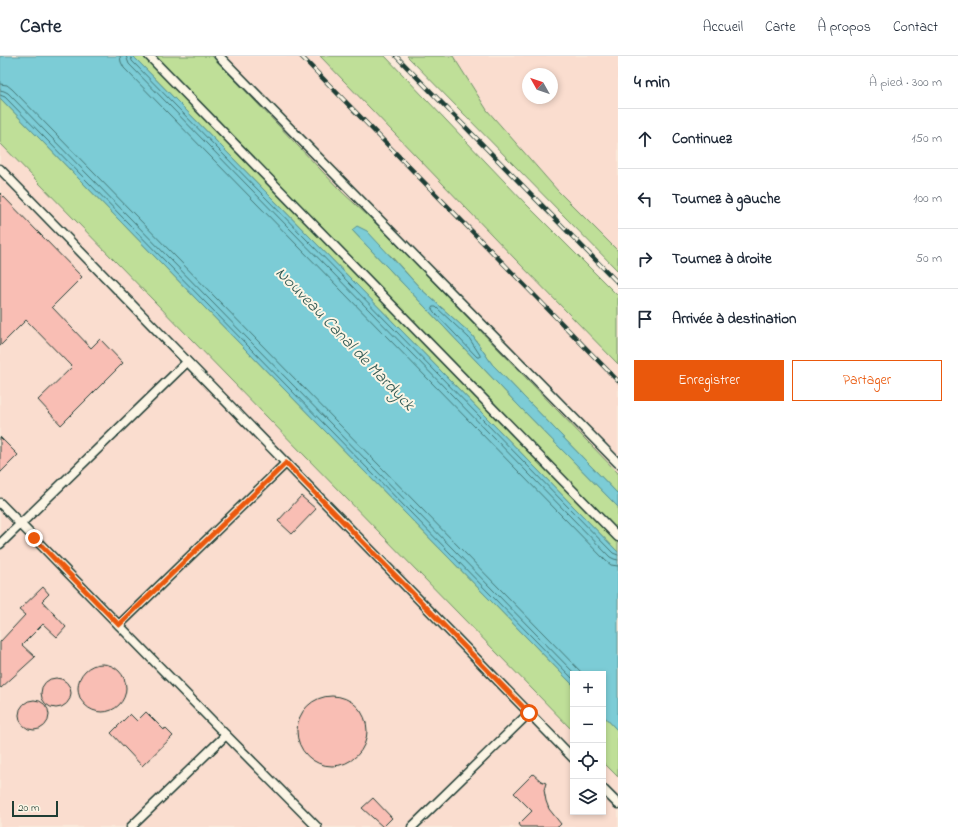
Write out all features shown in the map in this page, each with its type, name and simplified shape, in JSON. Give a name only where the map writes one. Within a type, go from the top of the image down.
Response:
[{"type":"lane","points":[[149,56],[618,537]]},
{"type":"lane","points":[[219,56],[618,463]]},
{"type":"lane","points":[[0,169],[570,755]]},
{"type":"lane","points":[[0,544],[187,362]]},
{"type":"lane","points":[[119,625],[286,463]]},
{"type":"lane","points":[[0,503],[316,827]]},
{"type":"lane","points":[[412,827],[529,713]]},
{"type":"lane","points":[[131,827],[226,735]]},
{"type":"lane","points":[[606,792],[618,804]]},
{"type":"shaded area","points":[[212,56],[320,56],[337,73],[618,364],[618,473],[382,229],[342,192]]},
{"type":"shaded area","points":[[453,56],[618,56],[618,251],[558,191],[487,110]]},
{"type":"shaded area","points":[[0,143],[570,728],[570,815],[606,815],[606,765],[618,777],[618,827],[0,827]]},
{"type":"green space","points":[[133,56],[212,56],[342,192],[382,229],[618,473],[618,494],[492,364],[472,335],[421,289],[391,256],[352,230],[518,405],[618,507],[618,552]]},
{"type":"green space","points":[[320,56],[385,56],[525,203],[618,296],[618,364],[516,260]]},
{"type":"green space","points":[[407,56],[453,56],[487,110],[558,191],[618,251],[618,271]]},
{"type":"green space","points":[[0,98],[570,682],[570,728],[0,143]]},
{"type":"green space","points":[[606,718],[618,731],[618,777],[606,765]]},
{"type":"water","name":"Nouveau Canal de Mardyck","points":[[0,56],[133,56],[618,552],[618,731],[606,718],[606,671],[570,671],[570,682],[0,98]]},
{"type":"water","points":[[357,226],[367,231],[421,289],[472,335],[492,364],[618,494],[618,507],[518,405],[352,230]]},
{"type":"building","points":[[0,193],[82,277],[52,307],[91,348],[100,339],[123,363],[61,425],[38,400],[72,367],[26,320],[0,346]]},
{"type":"building","points":[[0,437],[18,455],[0,473]]},
{"type":"building","points":[[301,496],[316,509],[292,534],[278,521]]},
{"type":"building","points":[[43,587],[49,594],[42,601],[66,627],[57,637],[43,624],[22,645],[35,657],[1,688],[0,642],[25,615],[19,610]]},
{"type":"building","points":[[102,664],[111,666],[119,671],[124,679],[126,688],[124,697],[119,705],[111,710],[102,712],[93,710],[85,705],[80,697],[78,688],[80,679],[85,671],[93,666]]},
{"type":"building","points":[[56,678],[67,682],[71,693],[67,704],[56,708],[45,704],[41,693],[45,682]]},
{"type":"building","points":[[332,696],[345,699],[357,706],[364,718],[367,731],[364,744],[357,756],[345,763],[332,766],[319,763],[307,756],[300,744],[297,731],[300,718],[307,706],[319,699]]},
{"type":"building","points":[[34,700],[40,701],[48,709],[48,721],[40,729],[34,730],[28,729],[20,721],[19,715],[20,709],[28,701]]},
{"type":"building","points":[[146,712],[164,730],[165,728],[173,736],[142,766],[111,733],[130,714],[137,721]]},
{"type":"building","points":[[533,774],[541,781],[546,783],[544,790],[546,801],[549,809],[561,824],[558,827],[521,827],[519,824],[532,811],[514,793]]},
{"type":"building","points":[[373,798],[392,818],[383,827],[362,808]]},
{"type":"railway","points":[[301,56],[618,381]]},
{"type":"railway","points":[[396,56],[618,283]]},
{"type":"route","points":[[34,538],[119,625],[286,463],[529,713]]}]
